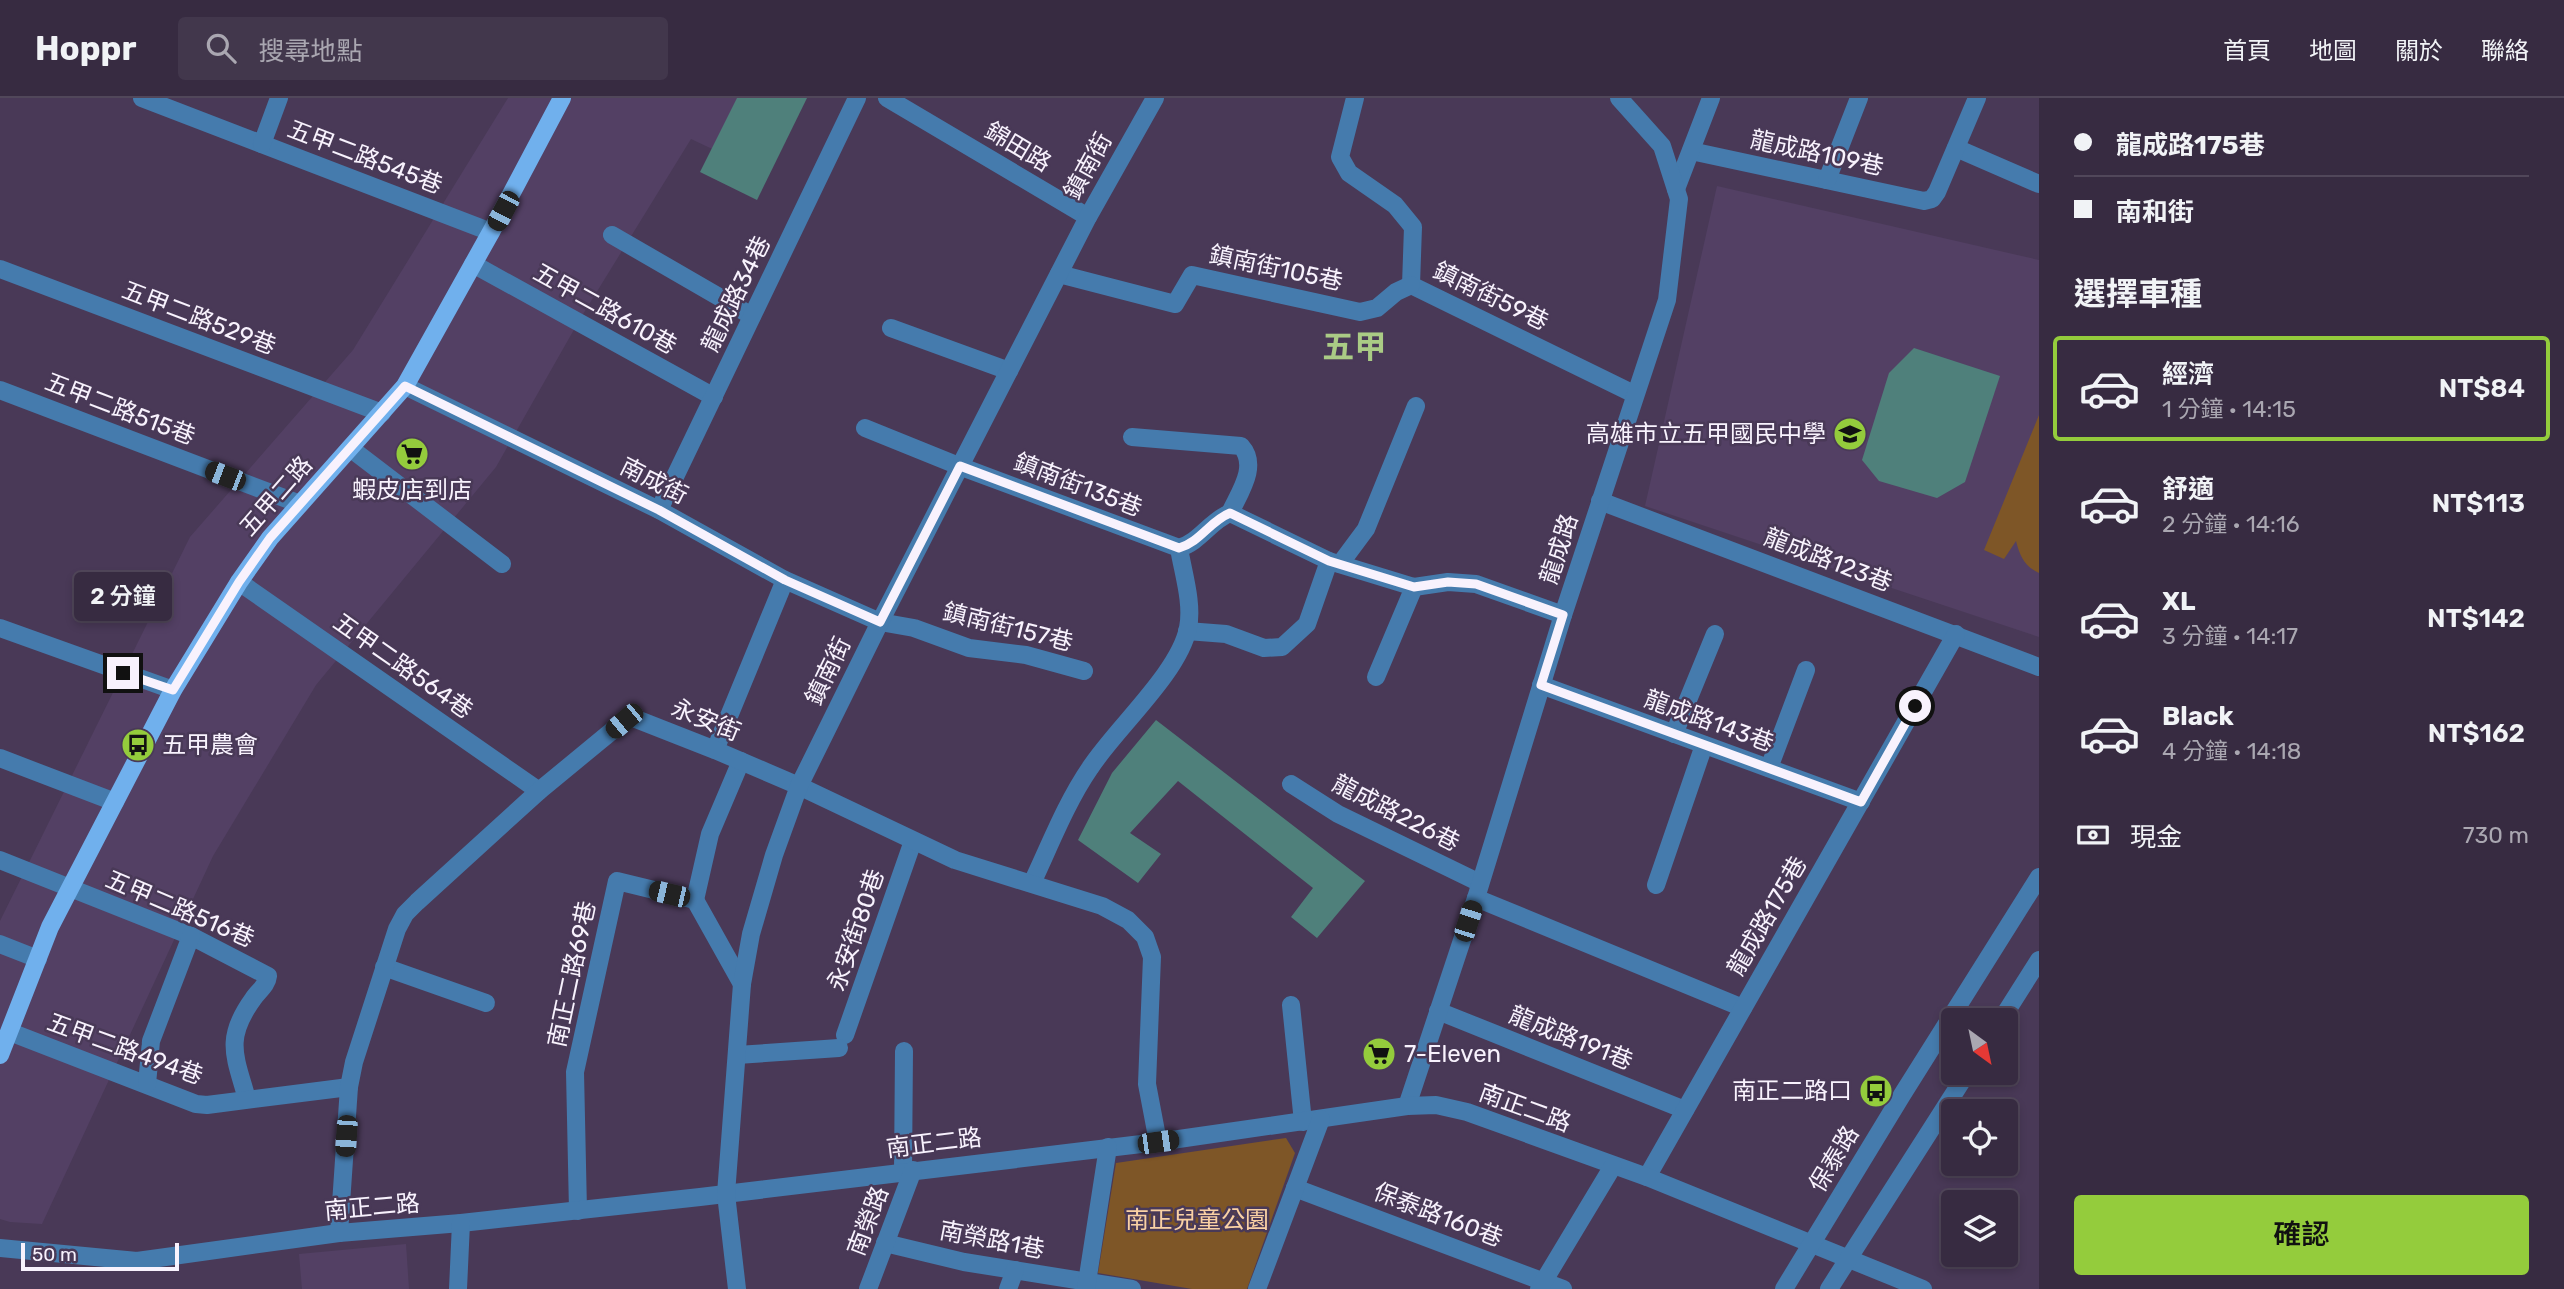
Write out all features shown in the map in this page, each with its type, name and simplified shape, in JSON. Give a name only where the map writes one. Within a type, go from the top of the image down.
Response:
[{"type":"main road","name":"五甲二路","points":[[0,1055],[50,927],[173,690],[239,582],[270,538],[405,386],[491,232],[558,99]]},
{"type":"street","name":"五甲二路545巷","points":[[142,98],[491,232]]},
{"type":"street","points":[[262,144],[279,98]]},
{"type":"street","name":"龍成路34巷","points":[[659,510],[858,98]]},
{"type":"street","name":"錦田路","points":[[887,98],[1088,217]]},
{"type":"street","name":"鎮南街","points":[[737,1289],[726,1194],[742,984],[751,934],[774,855],[799,786],[880,622],[1088,217],[1154,98]]},
{"type":"street","name":"鎮南街59巷","points":[[1354,98],[1340,157],[1349,173],[1395,205],[1413,227],[1411,285],[1634,394]]},
{"type":"street","name":"龍成路","points":[[1406,1106],[1478,891],[1634,394],[1667,300],[1679,199],[1662,146],[1619,98]]},
{"type":"street","points":[[1676,189],[1711,98]]},
{"type":"street","points":[[1827,180],[1859,98]]},
{"type":"street","points":[[1977,98],[1956,148],[2039,184]]},
{"type":"street","name":"龍成路109巷","points":[[1691,151],[1924,201],[1933,199],[1956,148]]},
{"type":"street","points":[[612,235],[752,317]]},
{"type":"street","name":"五甲二路610巷","points":[[473,264],[713,397]]},
{"type":"street","name":"五甲二路529巷","points":[[0,270],[382,413]]},
{"type":"street","name":"鎮南街105巷","points":[[1059,274],[1175,304],[1192,275],[1360,312],[1377,308],[1396,292],[1411,285]]},
{"type":"street","points":[[891,328],[1009,371]]},
{"type":"street","name":"南成街","points":[[405,386],[659,510],[785,580],[880,622]]},
{"type":"street","name":"五甲二路515巷","points":[[0,390],[300,504]]},
{"type":"street","points":[[1187,631],[1226,634],[1264,648],[1282,647],[1307,624],[1334,563],[1366,529],[1416,406]]},
{"type":"street","name":"鎮南街135巷","points":[[865,428],[1179,548]]},
{"type":"street","points":[[1032,883],[1089,768],[1173,664],[1187,631],[1189,609],[1179,548],[1191,545],[1223,516],[1230,513],[1249,466],[1247,452],[1241,446],[1132,437]]},
{"type":"street","points":[[351,448],[502,564]]},
{"type":"street","name":"龍成路123巷","points":[[1600,501],[2039,667]]},
{"type":"street","points":[[1230,513],[1334,563],[1414,587],[1448,582],[1476,584],[1563,615]]},
{"type":"street","points":[[715,750],[785,580]]},
{"type":"street","name":"五甲二路564巷","points":[[239,582],[539,791]]},
{"type":"street","points":[[1376,677],[1414,587]]},
{"type":"street","name":"鎮南街157巷","points":[[880,622],[914,628],[969,648],[1026,656],[1084,671]]},
{"type":"street","points":[[0,628],[173,690]]},
{"type":"street","points":[[1674,734],[1715,634]]},
{"type":"street","name":"龍成路175巷","points":[[1478,891],[1744,1008],[1956,634]]},
{"type":"street","points":[[1769,768],[1806,670]]},
{"type":"street","name":"龍成路143巷","points":[[1541,685],[1861,802]]},
{"type":"street","name":"永安街","points":[[339,1233],[349,1087],[354,1062],[397,929],[405,914],[539,791],[631,717],[799,786],[955,860],[1102,906],[1128,920],[1145,937],[1152,957],[1147,1084],[1158,1142]]},
{"type":"street","points":[[1656,885],[1704,745]]},
{"type":"street","points":[[0,758],[115,802]]},
{"type":"street","points":[[741,761],[710,834],[695,900],[742,984]]},
{"type":"street","name":"龍成路226巷","points":[[1291,784],[1338,814],[1478,891]]},
{"type":"street","name":"永安街80巷","points":[[737,1055],[842,1041],[913,841]]},
{"type":"street","name":"五甲二路516巷","points":[[0,860],[191,936],[268,976],[268,982],[254,997],[238,1024],[233,1047],[247,1100]]},
{"type":"street","name":"保泰路","points":[[1784,1289],[2039,877]]},
{"type":"street","name":"南正二路69巷","points":[[578,1211],[575,1072],[617,881],[695,900]]},
{"type":"street","points":[[147,1084],[151,1041],[191,936]]},
{"type":"street","points":[[0,944],[38,959]]},
{"type":"street","points":[[2009,1008],[2039,960]]},
{"type":"street","points":[[384,967],[486,1003]]},
{"type":"street","points":[[1257,1289],[1295,1188],[1312,1120],[1291,1005]]},
{"type":"street","points":[[1647,1177],[1744,1008]]},
{"type":"street","name":"龍成路191巷","points":[[1438,1011],[1685,1110]]},
{"type":"street","name":"五甲二路494巷","points":[[10,1032],[196,1104],[349,1087]]},
{"type":"street","points":[[904,1051],[908,1171]]},
{"type":"street","points":[[1829,1289],[1959,1085]]},
{"type":"street","name":"南正二路","points":[[0,1248],[137,1261],[339,1233],[461,1223],[726,1194],[1158,1142],[1406,1106],[1436,1105],[1467,1112],[1647,1177],[1923,1289]]},
{"type":"street","points":[[1088,1286],[1108,1147]]},
{"type":"street","points":[[1541,1285],[1613,1166]]},
{"type":"street","name":"南榮路","points":[[867,1289],[908,1171]]},
{"type":"street","name":"保泰路160巷","points":[[1295,1188],[1541,1285],[1563,1289]]},
{"type":"street","points":[[458,1289],[461,1223]]},
{"type":"street","name":"南榮路1巷","points":[[885,1243],[964,1262],[1088,1286],[1132,1289]]},
{"type":"street","points":[[1007,1289],[1015,1270]]},
{"type":"shaded area","points":[[508,98],[748,98],[723,154],[691,139],[580,319],[496,467],[316,685],[213,856],[42,1224],[0,1219],[0,921],[190,537],[353,350]]},
{"type":"shaded area","name":"高雄市立五甲國民中學","points":[[1717,186],[2039,260],[2039,637],[1645,506]]},
{"type":"shaded area","points":[[406,1244],[409,1289],[302,1289],[299,1254]]},
{"type":"green space","points":[[2039,415],[2039,573],[2023,560],[2016,541],[2004,559],[1984,550]]},
{"type":"green space","name":"南正兒童公園","points":[[1286,1138],[1295,1153],[1247,1289],[1192,1289],[1098,1273],[1116,1163]]},
{"type":"building","points":[[737,98],[807,98],[757,200],[700,172]]},
{"type":"building","points":[[1914,348],[2000,376],[1965,482],[1937,498],[1879,481],[1862,460],[1889,373]]},
{"type":"building","points":[[1156,720],[1365,881],[1317,938],[1291,917],[1313,888],[1178,781],[1130,833],[1161,854],[1138,883],[1078,840],[1112,773]]},
{"type":"place","name":"高雄市立五甲國民中學","points":[[1850,434]]},
{"type":"place","name":"蝦皮店到店","points":[[412,454]]},
{"type":"place","name":"五甲農會","points":[[138,745]]},
{"type":"place","name":"7-Eleven","points":[[1379,1054]]},
{"type":"place","name":"南正二路口","points":[[1876,1091]]},
{"type":"district","name":"五甲","points":[[1354,347]]},
{"type":"route","points":[[123,673],[173,690],[239,582],[270,538],[405,386],[659,510],[785,580],[880,622],[960,466],[1179,548],[1191,545],[1223,516],[1230,513],[1329,561],[1414,587],[1448,582],[1476,584],[1563,615],[1541,685],[1861,802],[1915,706]]}]
